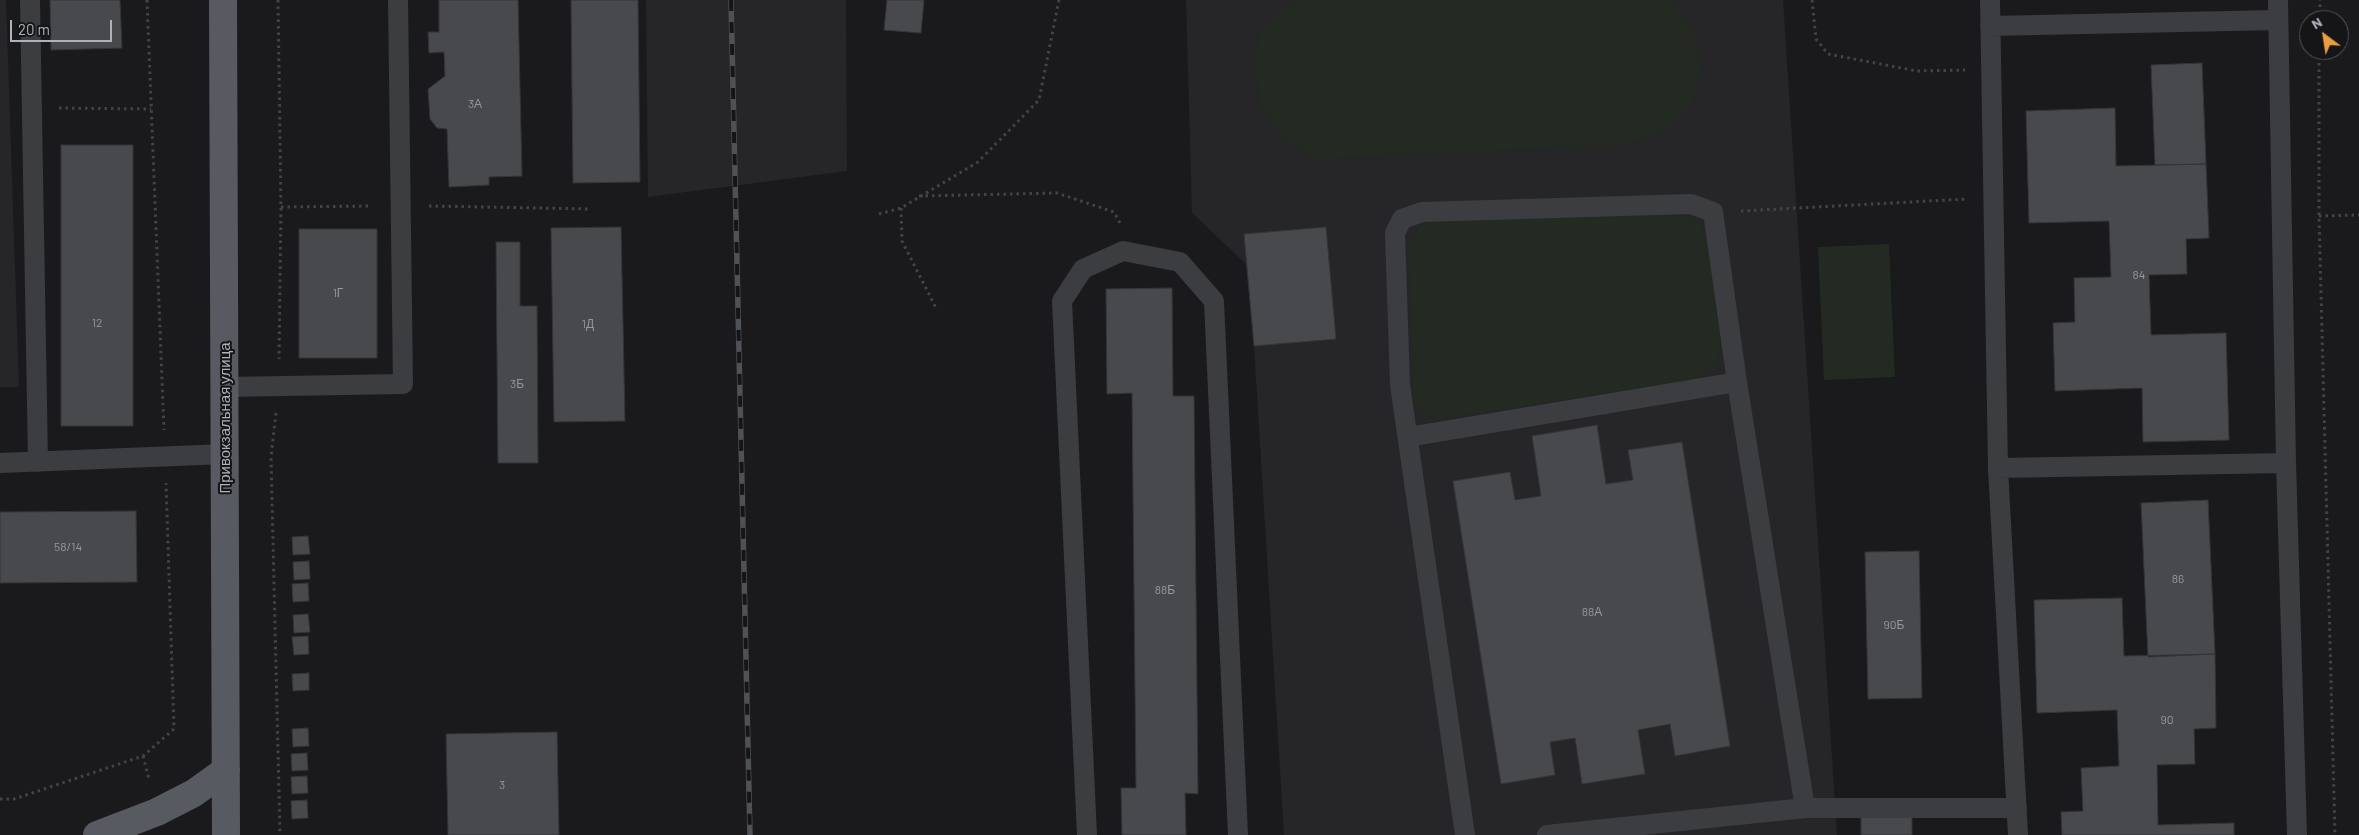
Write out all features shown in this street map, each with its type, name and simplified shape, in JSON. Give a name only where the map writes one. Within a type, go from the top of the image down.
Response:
[{"type":"main road","name":"Привокзальная улица","points":[[223,0],[226,835]]},
{"type":"main road","points":[[97,835],[157,812],[194,793],[226,770]]},
{"type":"lane","points":[[30,0],[38,462]]},
{"type":"lane","points":[[225,387],[403,384],[398,0]]},
{"type":"lane","points":[[1990,0],[1998,468],[2018,835]]},
{"type":"lane","points":[[2278,0],[2286,463],[2297,835]]},
{"type":"lane","points":[[1990,26],[2278,20]]},
{"type":"lane","points":[[1465,835],[1400,385],[1395,233],[1402,219],[1422,212],[1691,204],[1713,212],[1737,382],[1805,808]]},
{"type":"lane","points":[[1087,835],[1062,301],[1083,270],[1123,251],[1180,262],[1214,301],[1238,835]]},
{"type":"lane","points":[[1408,437],[1737,382]]},
{"type":"lane","points":[[0,464],[226,454]]},
{"type":"lane","points":[[1998,468],[2286,463]]},
{"type":"lane","points":[[1547,835],[1805,808],[2017,808]]},
{"type":"path","points":[[278,0],[279,387],[271,457],[280,835]]},
{"type":"path","points":[[879,214],[900,208],[978,162],[1039,100],[1059,0]]},
{"type":"path","points":[[1812,0],[1816,39],[1828,54],[1917,71],[1991,70]]},
{"type":"path","points":[[2320,60],[2319,216],[2335,835]]},
{"type":"path","points":[[32,108],[151,110]]},
{"type":"path","points":[[918,196],[1057,193],[1114,212],[1139,254]]},
{"type":"path","points":[[1713,212],[1993,198]]},
{"type":"path","points":[[280,206],[401,205],[591,208]]},
{"type":"path","points":[[900,208],[902,241],[936,308]]},
{"type":"path","points":[[2319,216],[2359,215]]},
{"type":"path","points":[[143,756],[149,779]]},
{"type":"shaded area","points":[[0,0],[6,0],[19,387],[0,387]]},
{"type":"shaded area","points":[[646,0],[846,0],[847,171],[648,197]]},
{"type":"shaded area","points":[[1186,0],[1783,0],[1837,835],[1284,835],[1254,346],[1246,264],[1192,213]]},
{"type":"shaded area","points":[[1300,0],[1670,0],[1696,37],[1700,71],[1692,101],[1667,127],[1630,144],[1316,159],[1281,138],[1261,106],[1254,58],[1261,32],[1291,4]]},
{"type":"shaded area","points":[[1682,215],[1699,223],[1708,242],[1721,348],[1713,367],[1693,380],[1441,418],[1425,415],[1414,400],[1409,244],[1419,227],[1436,219]]},
{"type":"shaded area","points":[[1889,244],[1895,377],[1824,380],[1818,247]]},
{"type":"building","points":[[50,0],[120,0],[122,48],[51,50]]},
{"type":"building","points":[[439,0],[518,0],[522,176],[489,177],[489,185],[449,187],[447,129],[437,128],[430,119],[428,89],[445,76],[444,52],[429,53],[428,32],[439,32]]},
{"type":"building","points":[[571,0],[638,0],[640,182],[573,183]]},
{"type":"building","points":[[887,0],[924,0],[921,33],[884,30]]},
{"type":"building","points":[[2202,63],[2206,164],[2155,165],[2151,65]]},
{"type":"building","points":[[2115,108],[2116,166],[2206,164],[2209,238],[2186,239],[2187,274],[2149,275],[2151,335],[2226,333],[2229,440],[2143,442],[2142,388],[2055,391],[2053,323],[2075,322],[2074,278],[2111,277],[2109,221],[2029,223],[2026,111]]},
{"type":"building","points":[[61,145],[133,145],[133,426],[61,426]]},
{"type":"building","points":[[621,227],[625,421],[554,422],[551,228]]},
{"type":"building","points":[[1326,227],[1336,339],[1254,346],[1244,234]]},
{"type":"building","points":[[299,229],[377,229],[377,358],[299,358]]},
{"type":"building","points":[[496,242],[520,242],[520,306],[537,306],[538,463],[498,463]]},
{"type":"building","points":[[1172,288],[1173,396],[1194,396],[1198,794],[1185,793],[1186,835],[1122,835],[1121,788],[1136,788],[1132,393],[1107,394],[1106,289]]},
{"type":"building","points":[[1597,425],[1606,484],[1633,480],[1628,450],[1682,442],[1730,746],[1675,756],[1670,724],[1638,730],[1645,774],[1582,784],[1575,738],[1550,742],[1555,775],[1501,784],[1453,481],[1510,472],[1515,500],[1541,496],[1532,436]]},
{"type":"building","points":[[2208,500],[2215,654],[2148,657],[2141,503]]},
{"type":"building","points":[[136,511],[137,582],[0,583],[0,512]]},
{"type":"building","points":[[308,536],[310,554],[293,555],[292,537]]},
{"type":"building","points":[[1919,551],[1922,698],[1868,699],[1865,552]]},
{"type":"building","points":[[309,561],[310,579],[294,580],[293,562]]},
{"type":"building","points":[[308,583],[309,601],[293,602],[292,584]]},
{"type":"building","points":[[2122,598],[2124,656],[2215,654],[2216,728],[2194,729],[2195,764],[2157,765],[2158,825],[2234,823],[2234,835],[2062,835],[2061,812],[2083,811],[2081,768],[2119,766],[2117,710],[2037,713],[2034,600]]},
{"type":"building","points":[[308,614],[310,632],[294,633],[293,615]]},
{"type":"building","points":[[308,636],[309,654],[294,655],[292,637]]},
{"type":"building","points":[[309,673],[309,690],[293,691],[292,674]]},
{"type":"building","points":[[308,728],[309,746],[293,747],[292,729]]},
{"type":"building","points":[[557,732],[559,835],[448,835],[446,734]]},
{"type":"building","points":[[307,753],[308,770],[292,771],[291,754]]},
{"type":"building","points":[[307,776],[308,793],[292,794],[291,777]]},
{"type":"building","points":[[307,800],[308,818],[292,819],[291,801]]},
{"type":"building","points":[[1861,816],[1912,816],[1912,835],[1861,835]]},
{"type":"railway","points":[[731,0],[750,835]]}]
